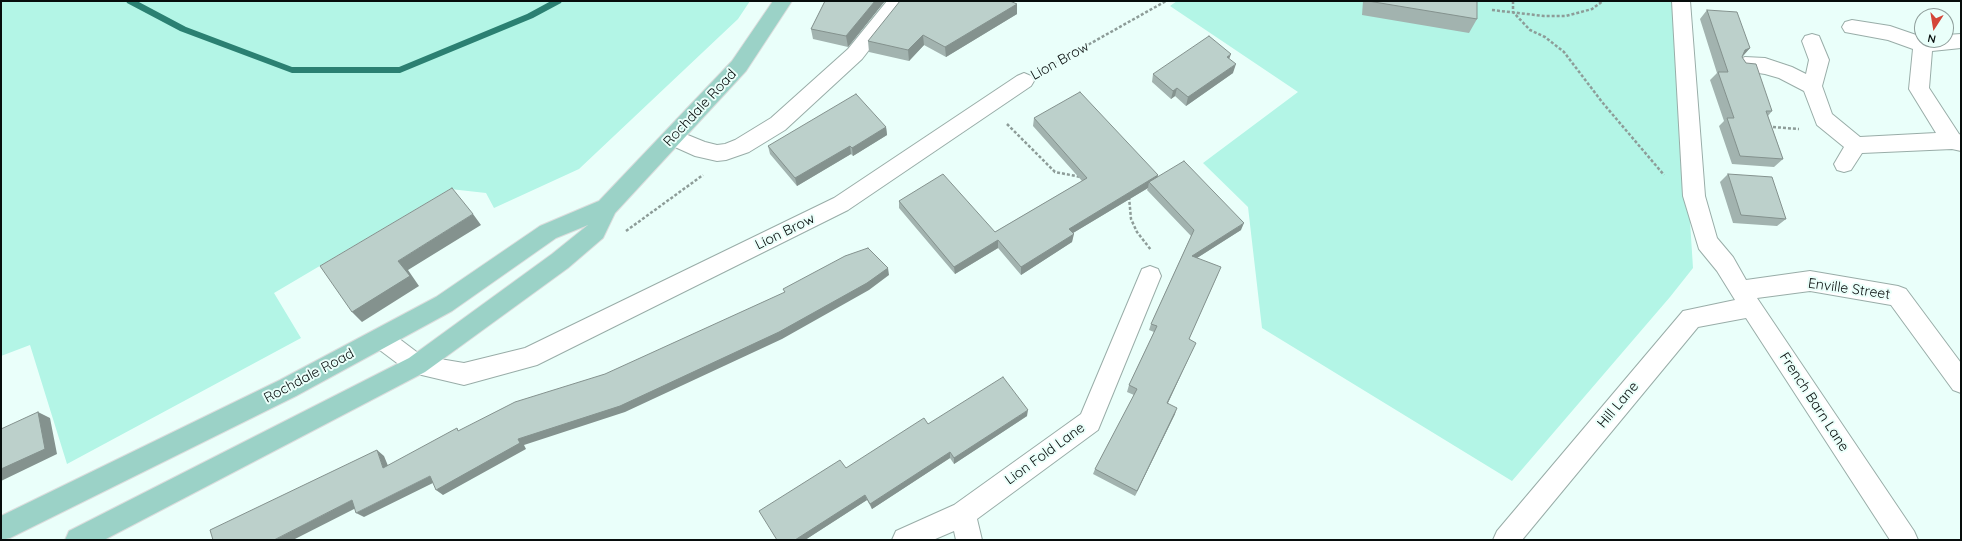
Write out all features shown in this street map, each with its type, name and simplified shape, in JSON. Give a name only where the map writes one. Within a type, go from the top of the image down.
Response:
[{"type":"main road","name":"Rochdale Road","points":[[78,540],[417,365],[560,261],[595,232],[607,207],[739,66],[783,1]]},
{"type":"main road","name":"Rochdale Road","points":[[1,529],[288,388],[444,304],[548,232],[607,207]]},
{"type":"street","points":[[673,137],[702,150],[717,153],[726,152],[742,146],[778,124],[822,85],[855,54],[898,1]]},
{"type":"street","name":"French Barn Lane","points":[[1681,1],[1694,196],[1707,242],[1725,264],[1746,299],[1905,540]]},
{"type":"street","points":[[1852,27],[1890,33],[1914,42]]},
{"type":"street","points":[[1812,41],[1820,60],[1812,86],[1824,119],[1856,145],[1956,142]]},
{"type":"street","points":[[1923,48],[1919,89],[1956,142]]},
{"type":"street","points":[[1745,65],[1765,66],[1785,72],[1812,86]]},
{"type":"street","name":"Lion Brow","points":[[381,338],[417,365],[464,374],[528,358],[841,204],[1024,81]]},
{"type":"street","points":[[1844,164],[1856,145]]},
{"type":"street","name":"Lion Fold Lane","points":[[905,540],[963,514],[1090,422],[1150,276]]},
{"type":"street","name":"Enville Street","points":[[1746,299],[1810,281],[1898,296],[1961,382]]},
{"type":"street","name":"Hill Lane","points":[[1506,540],[1691,318],[1746,299]]},
{"type":"street","points":[[963,514],[969,540]]},
{"type":"path","name":"Lion Brow","points":[[1024,81],[1166,1]]},
{"type":"path","points":[[1513,1],[1513,12],[1530,30],[1545,37],[1564,52],[1597,97],[1664,175]]},
{"type":"path","points":[[1492,10],[1544,16],[1566,16],[1592,9],[1603,1]]},
{"type":"path","points":[[1020,137],[1055,172],[1085,178]]},
{"type":"path","points":[[624,233],[704,174]]},
{"type":"path","points":[[1130,192],[1129,203],[1131,219],[1137,232],[1153,252],[1150,276]]},
{"type":"green space","points":[[1,1],[750,1],[738,19],[579,169],[494,208],[486,193],[450,189],[274,293],[301,338],[67,464],[30,345],[1,356]]},
{"type":"green space","points":[[1177,1],[1676,1],[1693,268],[1670,297],[1512,481],[1262,328],[1248,207],[1203,163],[1298,92],[1170,6]]},
{"type":"building","points":[[825,1],[875,1],[846,36],[811,29]]},
{"type":"building","points":[[900,1],[1010,1],[1017,4],[945,47],[923,35],[908,50],[868,41]]},
{"type":"building","points":[[1368,1],[1477,1],[1477,19]]},
{"type":"building","points":[[1707,10],[1737,12],[1750,48],[1745,50],[1742,57],[1746,63],[1756,64],[1772,111],[1766,111],[1783,159],[1740,156],[1727,118],[1734,118],[1718,72],[1728,72]]},
{"type":"building","points":[[1209,36],[1231,54],[1227,57],[1236,64],[1188,97],[1177,88],[1173,91],[1153,74]]},
{"type":"building","points":[[1080,92],[1158,175],[1069,229],[1074,234],[1021,267],[998,240],[954,267],[899,201],[943,174],[995,232],[1087,178],[1034,118]]},
{"type":"building","points":[[856,94],[886,127],[852,148],[850,146],[795,178],[768,146]]},
{"type":"building","points":[[1184,161],[1244,223],[1192,256],[1221,267],[1189,339],[1196,343],[1167,403],[1177,408],[1137,491],[1095,469],[1137,389],[1129,385],[1157,326],[1151,324],[1194,230],[1149,182]]},
{"type":"building","points":[[1728,174],[1772,177],[1786,219],[1741,215]]},
{"type":"building","points":[[452,188],[473,214],[398,261],[410,276],[352,312],[320,266]]},
{"type":"building","points":[[868,248],[888,268],[867,283],[779,332],[620,406],[518,439],[520,443],[436,490],[430,476],[356,513],[352,500],[274,540],[213,540],[210,530],[377,450],[383,468],[457,428],[458,431],[515,402],[605,374],[785,292],[783,289],[845,256]]},
{"type":"building","points":[[1003,377],[1028,410],[954,458],[950,452],[870,504],[865,495],[795,540],[777,540],[759,511],[840,460],[846,468],[924,418],[928,424]]},
{"type":"building","points":[[38,412],[45,449],[1,469],[1,429]]},
{"type":"waterway","points":[[130,1],[183,29],[292,70],[400,70],[530,16],[558,1]]}]
